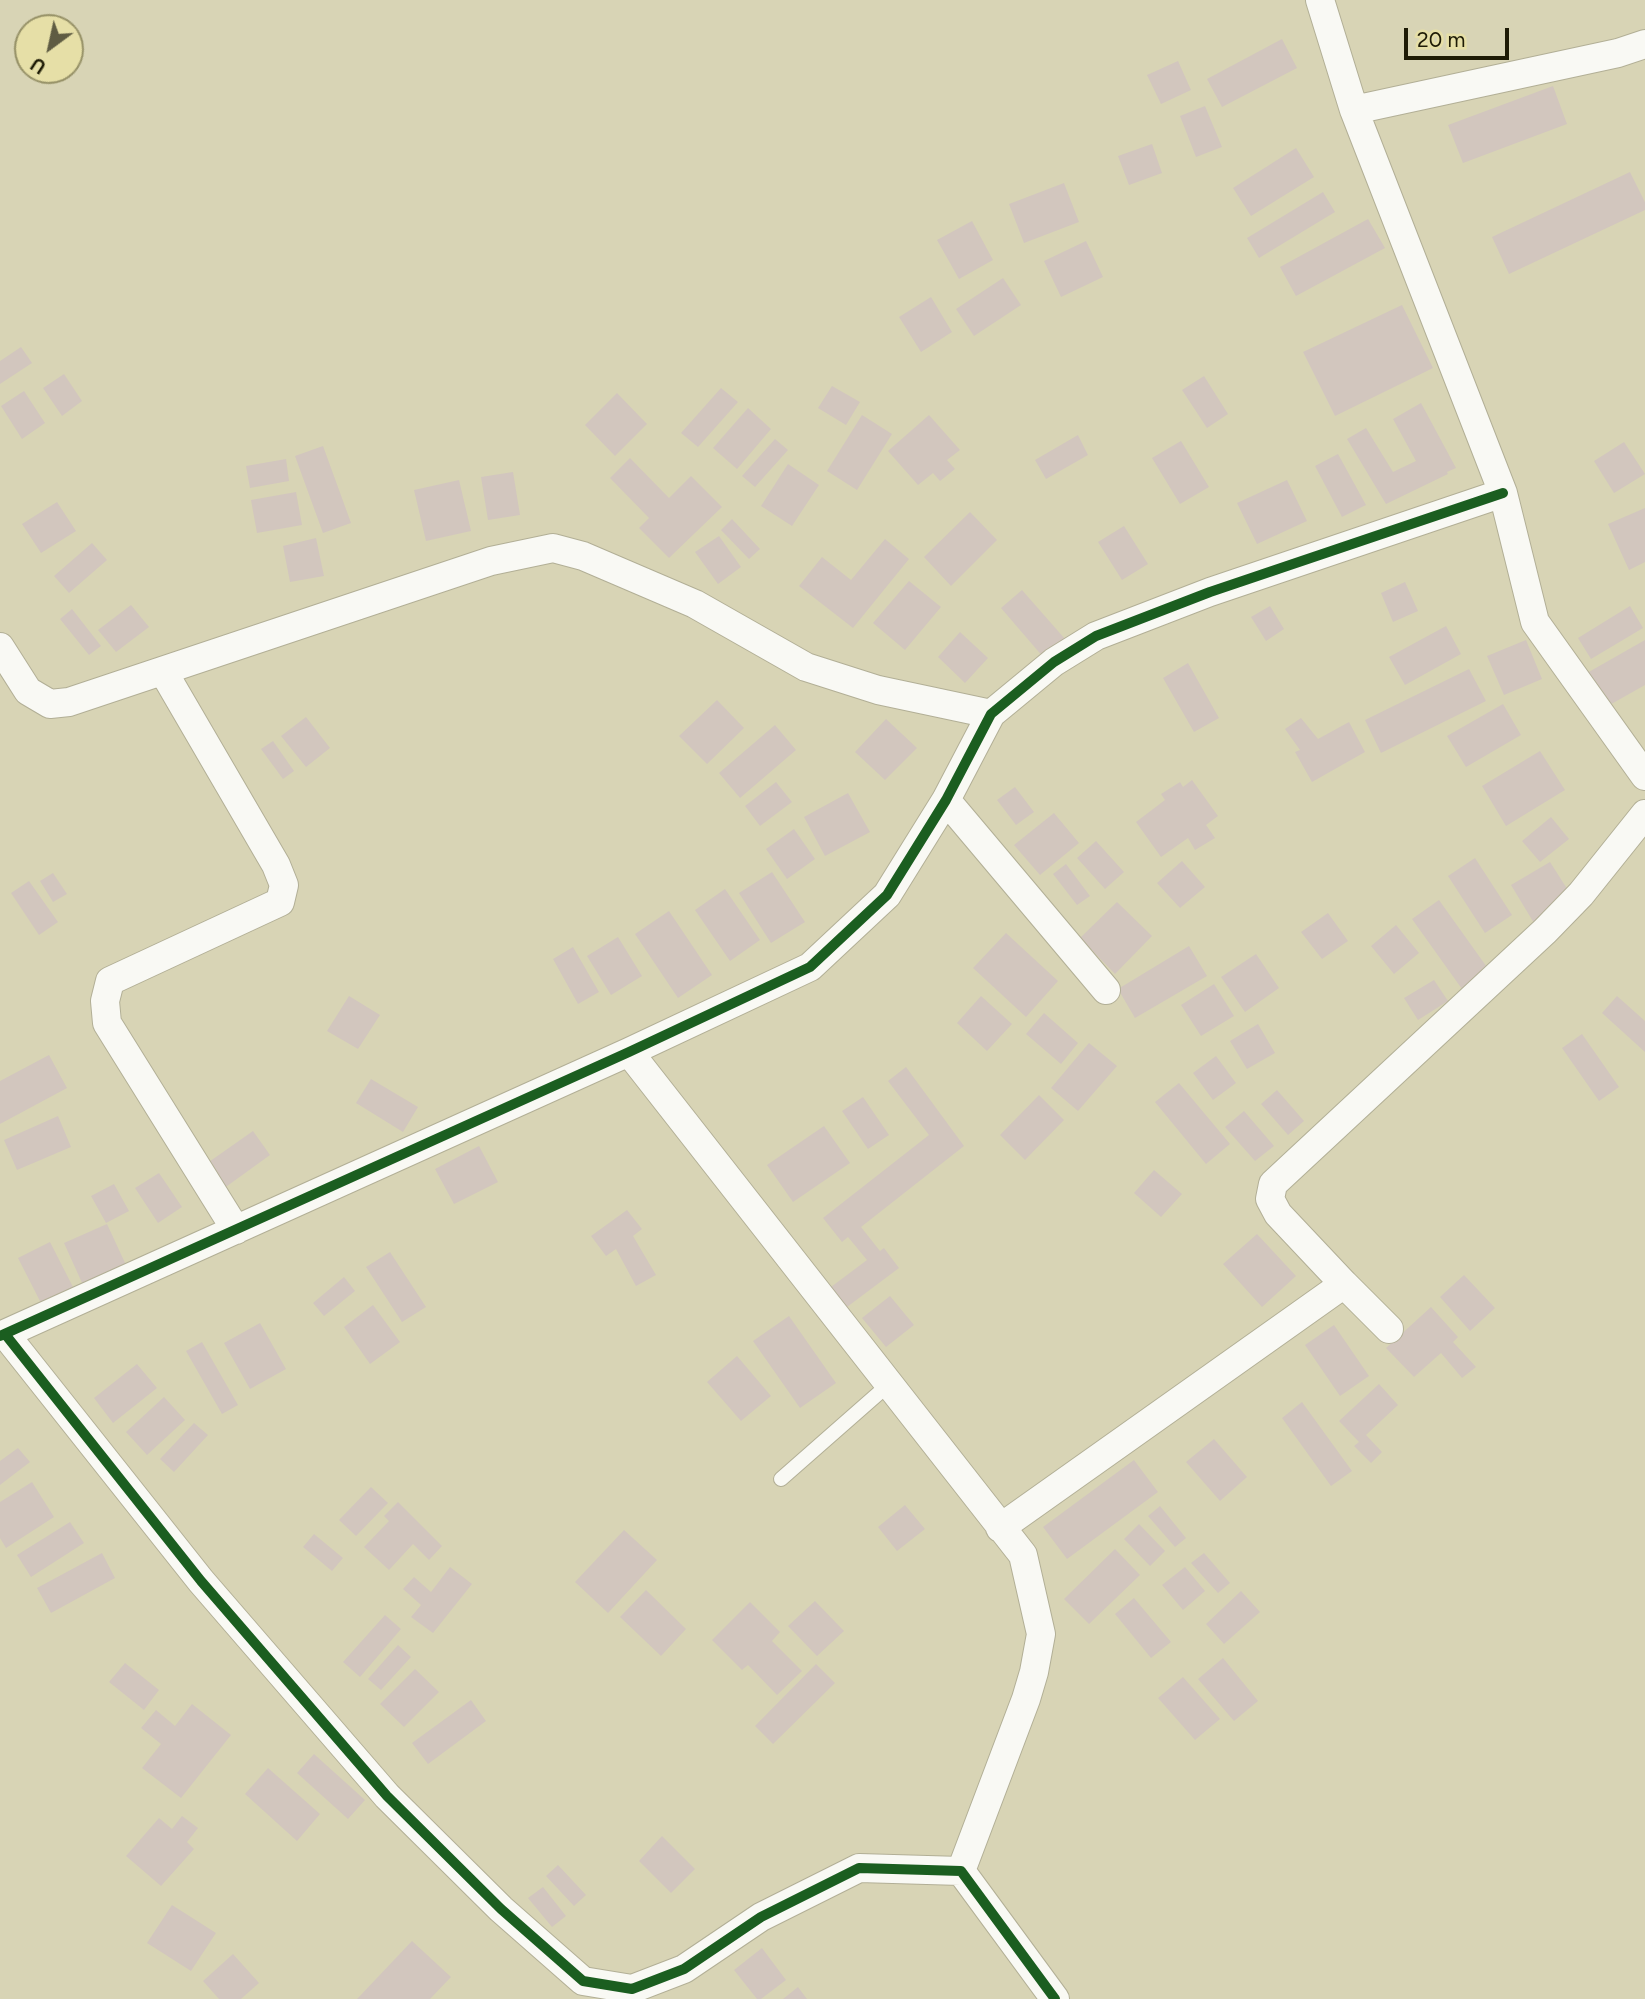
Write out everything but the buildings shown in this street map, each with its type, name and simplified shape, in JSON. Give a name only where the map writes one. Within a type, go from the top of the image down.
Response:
[{"type":"street","points":[[1320,0],[1354,110],[1503,493],[1535,622],[1645,776]]},
{"type":"street","points":[[1354,110],[1618,53],[1645,44]]},
{"type":"street","points":[[961,1871],[859,1868],[761,1917],[684,1969],[632,1989],[583,1981],[501,1909],[387,1796],[201,1581],[3,1335],[629,1052],[810,967],[887,895],[946,800],[991,714],[1054,662],[1096,636],[1210,592],[1503,493]]},
{"type":"street","points":[[0,647],[28,691],[50,704],[69,702],[491,561],[553,548],[583,556],[695,604],[806,667],[878,690],[991,714]]},
{"type":"street","points":[[163,671],[276,865],[284,885],[279,902],[110,981],[105,1001],[107,1023],[236,1230]]},
{"type":"street","points":[[946,800],[1106,990]]},
{"type":"street","points":[[1389,1329],[1278,1214],[1270,1199],[1273,1184],[1545,932],[1581,894],[1645,814]]},
{"type":"street","points":[[629,1052],[1023,1555],[1041,1634],[1034,1672],[961,1871]]},
{"type":"street","points":[[1000,1528],[1344,1284]]},
{"type":"street","points":[[961,1871],[1055,1999]]},
{"type":"lane","points":[[780,1479],[888,1385]]},
{"type":"cycle path","points":[[0,1336],[629,1052],[810,967],[887,895],[946,800],[991,714],[1054,662],[1096,636],[1210,592],[1503,493]]},
{"type":"cycle path","points":[[5,1334],[201,1581],[387,1796],[501,1909],[583,1981],[632,1989],[684,1969],[761,1917],[859,1868],[961,1871],[1055,1999]]}]
